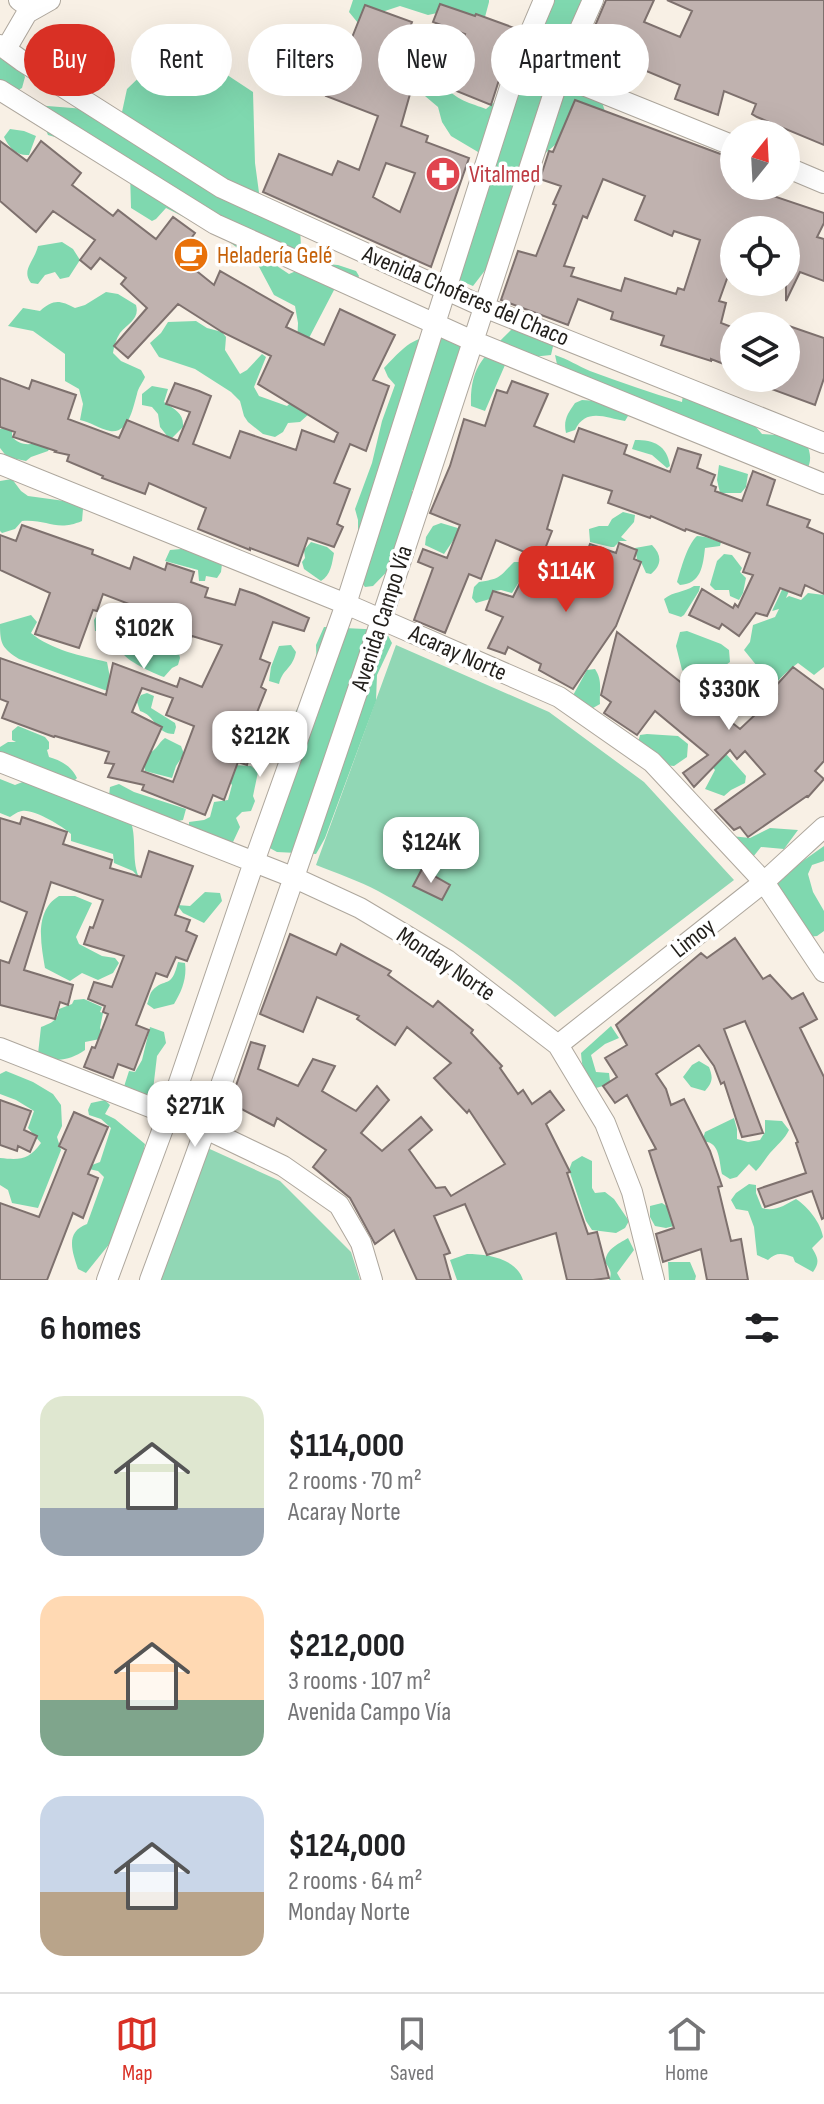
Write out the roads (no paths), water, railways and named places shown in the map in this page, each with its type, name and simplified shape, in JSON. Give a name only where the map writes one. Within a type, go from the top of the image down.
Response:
[{"type":"street","points":[[3,47],[23,6],[50,0]]},
{"type":"street","name":"Avenida Campo Vía","points":[[534,24],[544,0]]},
{"type":"street","name":"Avenida Campo Vía","points":[[582,24],[593,0]]},
{"type":"street","name":"Avenida Choferes del Chaco","points":[[3,47],[222,188],[484,307],[824,443]]},
{"type":"street","name":"Avenida Choferes del Chaco","points":[[0,90],[215,224],[473,341],[820,482]]},
{"type":"street","name":"Avenida Campo Vía","points":[[107,1280],[168,1115],[346,604],[507,96]]},
{"type":"street","name":"Avenida Campo Vía","points":[[150,1280],[295,878],[553,96]]},
{"type":"street","points":[[613,96],[720,140]]},
{"type":"street","points":[[800,173],[824,183]]},
{"type":"street","points":[[820,482],[824,460]]},
{"type":"street","name":"Acaray Norte","points":[[0,464],[346,604],[559,697],[652,762],[764,882],[824,972]]},
{"type":"street","name":"Monday Norte","points":[[0,762],[295,878],[360,908],[447,960],[558,1045],[605,1123],[632,1192],[654,1280]]},
{"type":"street","name":"Limoy","points":[[558,1045],[764,882],[824,827]]},
{"type":"street","points":[[0,1048],[206,1129],[283,1166],[339,1205],[361,1243],[372,1280]]},
{"type":"place","name":"Vitalmed","points":[[443,174]]},
{"type":"place","name":"Heladería Gelé","points":[[191,255]]}]
